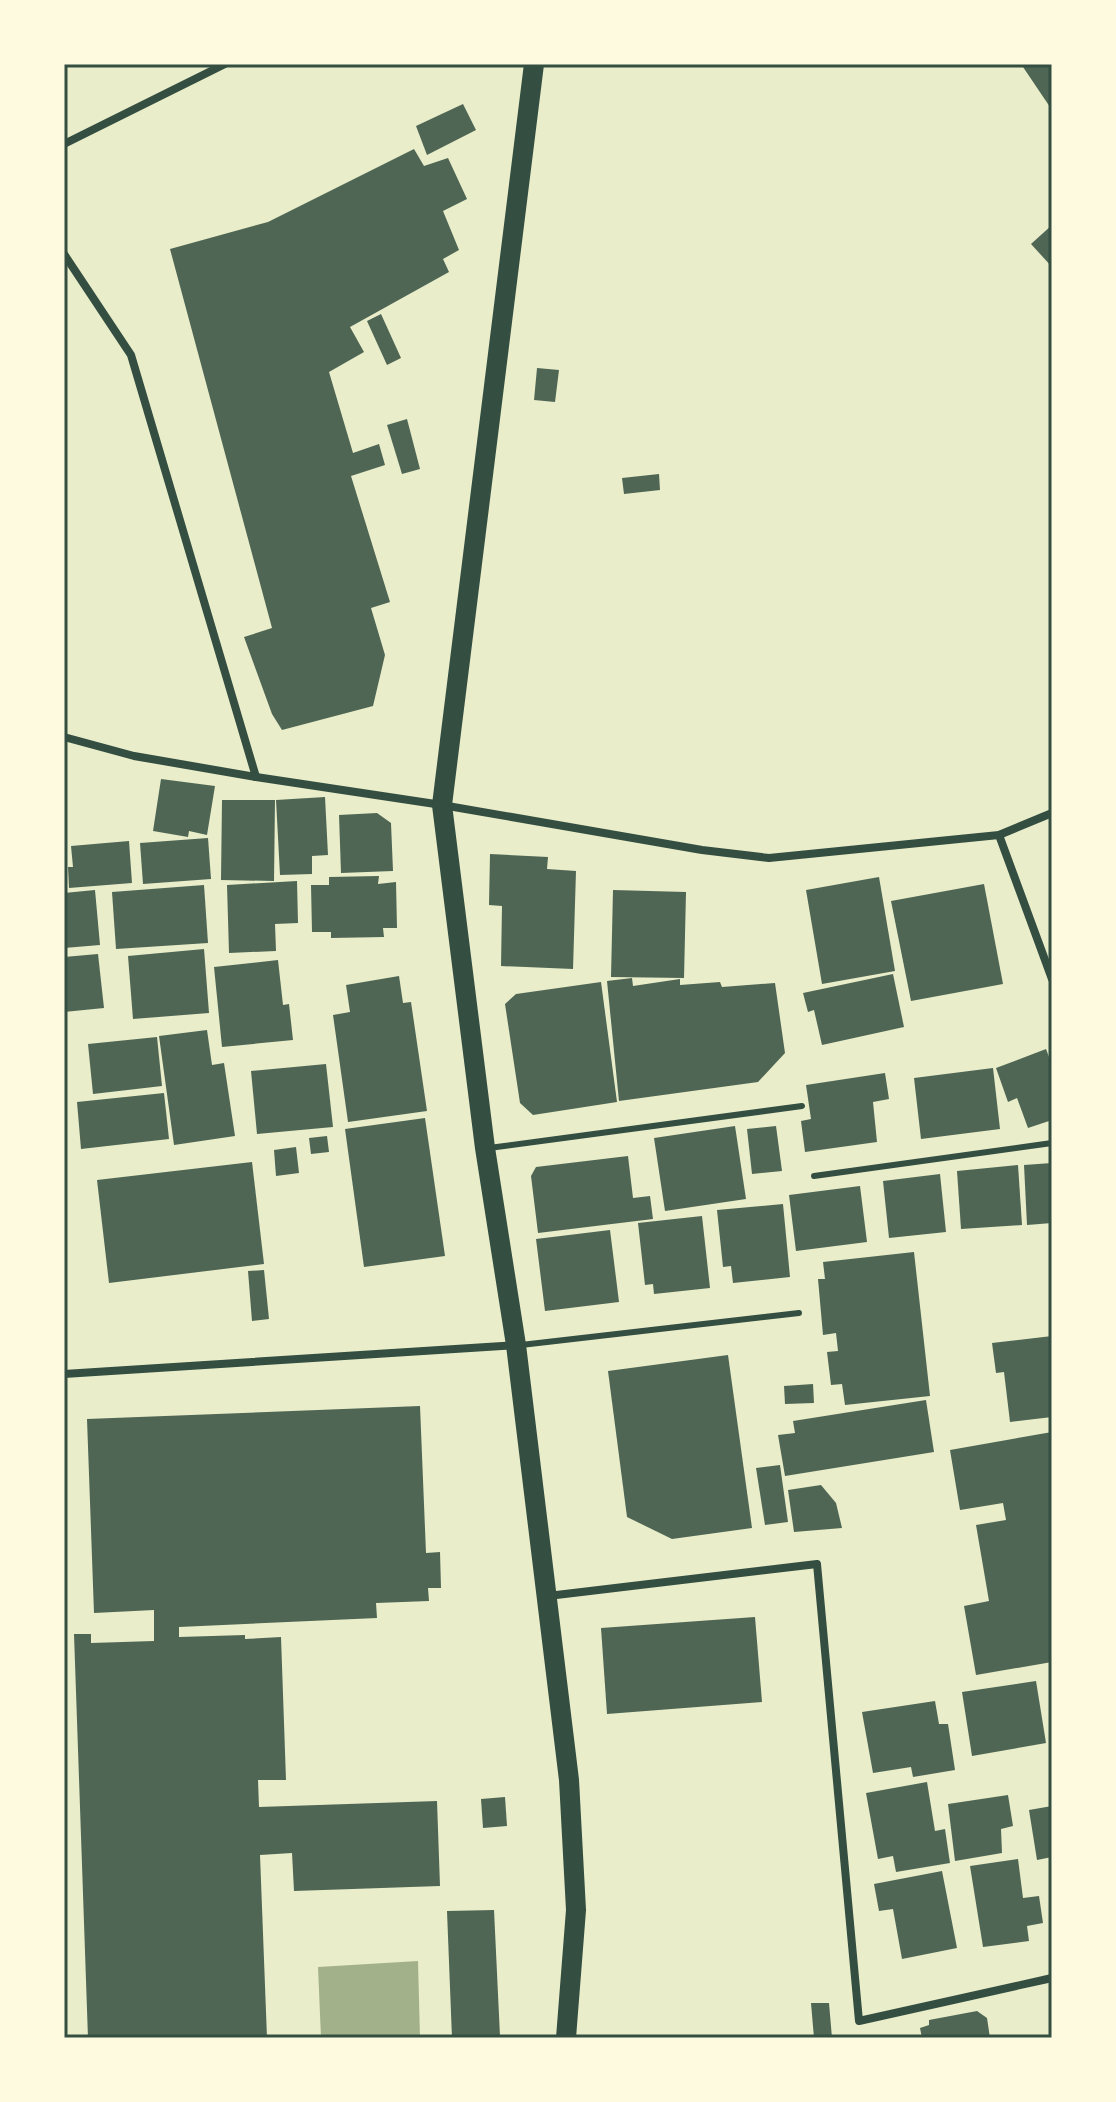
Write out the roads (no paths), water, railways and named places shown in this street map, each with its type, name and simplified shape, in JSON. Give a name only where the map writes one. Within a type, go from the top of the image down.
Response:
[{"type":"main road","points":[[534,64],[442,805],[485,1148],[516,1345],[569,1780],[576,1910],[566,2038]]},
{"type":"street","points":[[64,144],[225,64]]},
{"type":"street","points":[[64,254],[131,355],[256,777]]},
{"type":"street","points":[[64,737],[134,756],[256,777],[442,805],[702,850],[769,858],[999,835],[1052,813]]},
{"type":"street","points":[[999,835],[1052,979]]},
{"type":"street","points":[[64,1374],[516,1345]]},
{"type":"street","points":[[548,1596],[817,1564],[859,2021],[1052,1978]]},
{"type":"lane","points":[[485,1148],[802,1106]]},
{"type":"lane","points":[[814,1176],[1052,1143]]},
{"type":"lane","points":[[516,1345],[799,1313]]}]
